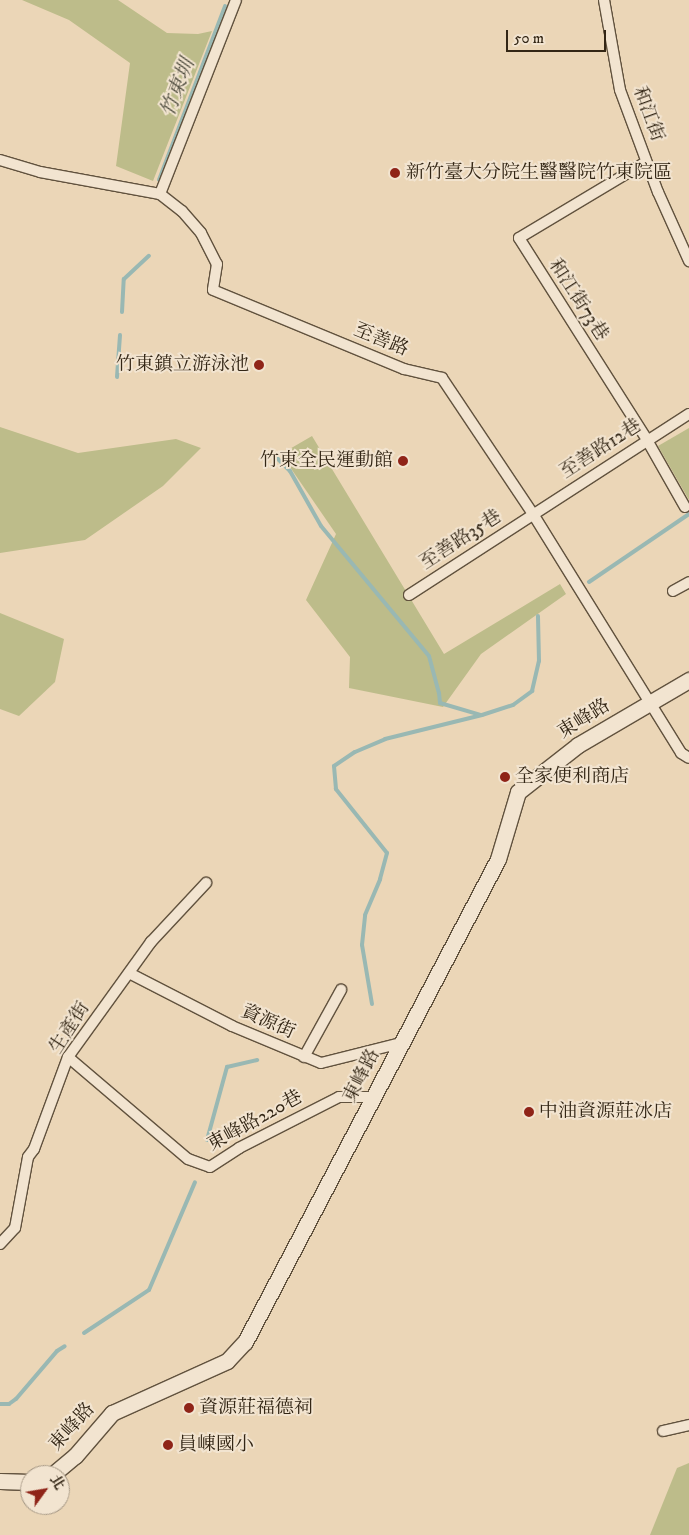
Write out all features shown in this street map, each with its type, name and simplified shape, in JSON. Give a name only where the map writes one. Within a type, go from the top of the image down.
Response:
[{"type":"main road","name":"東峰路","points":[[65,1465],[76,1456],[112,1413],[227,1361],[245,1342],[498,859],[518,792],[578,745],[689,680]]},
{"type":"main road","points":[[0,1482],[20,1482]]},
{"type":"street","points":[[160,194],[236,0]]},
{"type":"street","name":"和江街","points":[[604,0],[620,90],[646,162],[689,261]]},
{"type":"street","name":"至善路","points":[[0,160],[40,172],[160,194],[182,211],[201,233],[217,264],[213,290],[404,369],[442,378],[533,514],[681,753],[689,758]]},
{"type":"street","name":"和江街73巷","points":[[646,162],[520,238],[647,440],[685,507]]},
{"type":"street","name":"至善路12巷","points":[[533,514],[689,414]]},
{"type":"street","name":"至善路35巷","points":[[409,595],[533,514]]},
{"type":"street","points":[[673,591],[689,582]]},
{"type":"street","name":"生產街","points":[[0,1244],[15,1228],[28,1157],[34,1149],[68,1057],[151,942],[206,883]]},
{"type":"street","name":"資源街","points":[[129,973],[232,1026],[321,1063],[401,1043]]},
{"type":"street","points":[[304,1057],[341,990]]},
{"type":"street","name":"東峰路220巷","points":[[68,1057],[188,1159],[210,1167],[239,1148],[339,1097],[374,1097]]},
{"type":"street","points":[[663,1430],[689,1425]]},
{"type":"shaded area","points":[[22,0],[118,0],[167,33],[198,34],[212,31],[153,181],[116,166],[130,63],[69,20]]},
{"type":"shaded area","points":[[0,427],[78,453],[176,439],[201,448],[163,486],[85,540],[0,553]]},
{"type":"shaded area","points":[[689,428],[689,500],[658,446]]},
{"type":"shaded area","points":[[312,436],[444,654],[560,584],[566,594],[481,654],[443,707],[349,688],[350,657],[306,600],[336,534],[281,454]]},
{"type":"shaded area","points":[[0,613],[64,639],[55,682],[19,716],[0,709]]},
{"type":"shaded area","points":[[689,1463],[689,1535],[650,1535],[677,1468]]},
{"type":"waterway","name":"竹東圳","points":[[159,180],[225,6]]},
{"type":"waterway","name":"竹東圳","points":[[122,312],[124,279],[149,256]]},
{"type":"waterway","name":"竹東圳","points":[[117,377],[120,335]]},
{"type":"waterway","points":[[273,454],[290,471],[321,526],[429,656],[440,703],[481,715]]},
{"type":"waterway","points":[[589,582],[689,514]]},
{"type":"waterway","points":[[372,1004],[362,945],[365,915],[380,879],[387,853],[336,789],[334,766],[355,752],[385,739],[482,715],[513,705],[532,691],[539,661],[538,616]]},
{"type":"waterway","points":[[207,1140],[227,1067],[257,1060]]},
{"type":"waterway","points":[[84,1333],[149,1290],[195,1182]]},
{"type":"waterway","points":[[0,1404],[9,1404],[16,1399],[57,1351],[65,1346]]},
{"type":"place","name":"新竹臺大分院生醫醫院竹東院區","points":[[395,173]]},
{"type":"place","name":"竹東鎮立游泳池","points":[[259,365]]},
{"type":"place","name":"竹東全民運動館","points":[[403,461]]},
{"type":"place","name":"全家便利商店","points":[[505,777]]},
{"type":"place","name":"中油資源莊冰店","points":[[529,1112]]},
{"type":"place","name":"資源莊福德祠","points":[[189,1408]]},
{"type":"place","name":"員崠國小","points":[[168,1445]]}]
